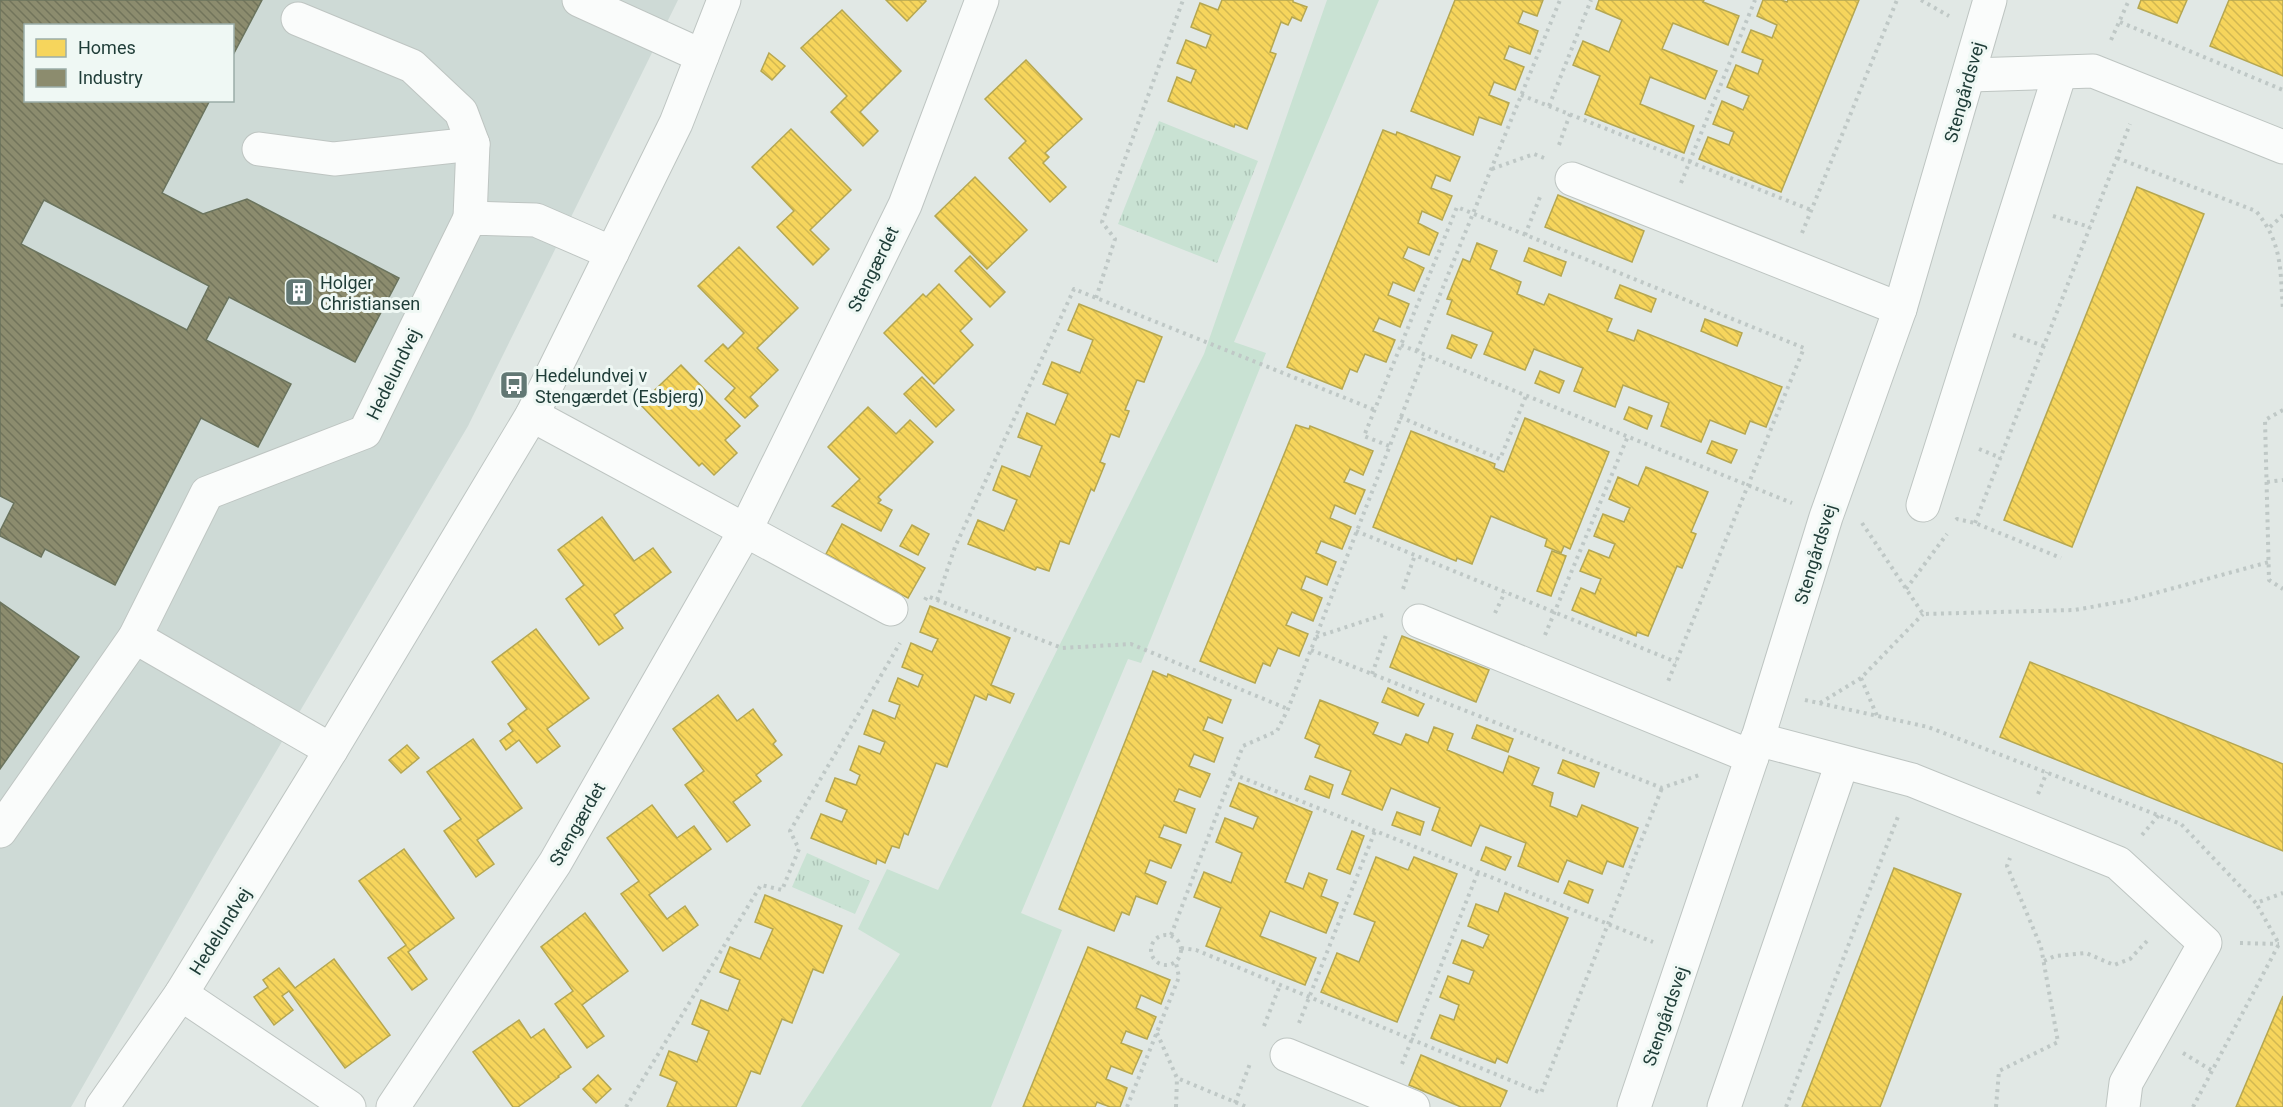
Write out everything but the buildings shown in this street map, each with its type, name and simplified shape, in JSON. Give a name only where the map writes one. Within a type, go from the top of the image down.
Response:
[{"type":"street","points":[[578,0],[702,56]]},
{"type":"street","name":"Hedelundvej","points":[[102,1107],[180,994],[331,750],[532,416],[676,123],[724,0]]},
{"type":"street","name":"Stengærdet","points":[[393,1107],[555,863],[746,531],[905,205],[982,0]]},
{"type":"street","name":"Stengårdsvej","points":[[1634,1107],[1772,693],[1826,517],[1900,309],[1990,0]]},
{"type":"street","points":[[298,20],[412,66],[461,112],[473,144],[470,218],[536,220],[612,253]]},
{"type":"street","points":[[1970,75],[2092,71],[2283,147]]},
{"type":"street","points":[[1923,505],[2060,73]]},
{"type":"street","points":[[259,149],[334,159],[473,144]]},
{"type":"street","points":[[1572,179],[1900,309]]},
{"type":"street","name":"Hedelundvej","points":[[0,831],[135,637],[207,493],[365,432],[470,218]]},
{"type":"street","points":[[532,416],[891,609]]},
{"type":"street","points":[[1419,621],[1653,718],[1754,748],[1842,763],[1912,780],[2118,864],[2205,943],[2126,1083],[2123,1107]]},
{"type":"street","points":[[135,637],[331,750]]},
{"type":"street","points":[[1724,1107],[1842,763]]},
{"type":"street","points":[[180,994],[349,1107]]},
{"type":"street","points":[[1287,1055],[1401,1102]]},
{"type":"path","points":[[1096,298],[1115,239],[1102,222],[1183,0]]},
{"type":"path","points":[[1417,351],[1560,0]]},
{"type":"path","points":[[1549,106],[1591,0]]},
{"type":"path","points":[[1667,217],[1755,0]]},
{"type":"path","points":[[1789,264],[1897,0]]},
{"type":"path","points":[[2092,71],[2120,22],[2129,0]]},
{"type":"path","points":[[2120,22],[2283,90]]},
{"type":"path","points":[[1975,523],[2142,92]]},
{"type":"path","points":[[1521,95],[1811,210]]},
{"type":"path","points":[[1491,169],[1534,154],[1563,165],[1572,179]]},
{"type":"path","points":[[2117,158],[2256,211],[2270,227],[2278,252],[2283,310]]},
{"type":"path","points":[[1389,446],[1364,436],[1457,207],[1804,348],[1653,718]]},
{"type":"path","points":[[2270,227],[2283,215]]},
{"type":"path","points":[[937,600],[956,547],[1074,289],[1375,410]]},
{"type":"path","points":[[1401,345],[1826,517]]},
{"type":"path","points":[[1171,935],[1243,746],[1277,731],[1288,709],[1425,355]]},
{"type":"path","points":[[1400,417],[1500,459],[1526,396]]},
{"type":"path","points":[[2283,410],[2265,420],[2269,580],[2283,589]]},
{"type":"path","points":[[1531,668],[1628,436]]},
{"type":"path","points":[[2267,482],[2283,480]]},
{"type":"path","points":[[1837,486],[1923,614]]},
{"type":"path","points":[[1906,589],[1958,519],[1975,523],[2061,558]]},
{"type":"path","points":[[1356,531],[1676,662]]},
{"type":"path","points":[[1819,703],[1861,678],[1923,614],[2074,610],[2130,600],[2269,562]]},
{"type":"path","points":[[922,604],[927,596],[1062,648],[1131,644],[1288,709]]},
{"type":"path","points":[[1316,637],[1395,611],[1413,616],[1419,621]]},
{"type":"path","points":[[626,1107],[761,885],[782,890],[799,849],[790,831],[902,640]]},
{"type":"path","points":[[1311,650],[1662,788]]},
{"type":"path","points":[[1861,678],[1877,716]]},
{"type":"path","points":[[1772,693],[1928,727],[2181,824],[2256,903],[2279,944],[2193,1107]]},
{"type":"path","points":[[1181,948],[1196,950],[1542,1093],[1662,788],[1754,748]]},
{"type":"path","points":[[1996,1107],[1999,1071],[2058,1042],[2041,947],[2007,866],[2046,772]]},
{"type":"path","points":[[1233,774],[1685,955]]},
{"type":"path","points":[[1786,1107],[1912,780]]},
{"type":"path","points":[[1287,1055],[1375,831]]},
{"type":"path","points":[[1401,1102],[1412,1040],[1479,872]]},
{"type":"path","points":[[2256,903],[2283,893]]},
{"type":"path","points":[[1127,1107],[1179,977],[1176,963],[1182,953],[1180,942],[1171,935],[1158,935],[1150,946],[1152,958],[1163,966],[1176,963]]},
{"type":"path","points":[[1157,1032],[1177,1078],[1176,1107]]},
{"type":"path","points":[[1177,1078],[1247,1107]]},
{"type":"shaded area","points":[[0,0],[678,0],[468,426],[214,857],[71,1107],[0,1107]]},
{"type":"green space","points":[[1327,0],[1379,0],[1234,342],[1266,353],[1141,663],[1128,659],[1021,913],[1062,930],[991,1107],[801,1107],[900,954],[858,929],[887,869],[938,890],[1204,354]]},
{"type":"green space","points":[[1159,121],[1258,161],[1217,263],[1118,224]]},
{"type":"green space","points":[[807,853],[870,881],[855,914],[792,887]]},
{"type":"place","name":"Holger Christiansen","points":[[299,292]]},
{"type":"place","name":"Hedelundvej v Stengærdet (Esbjerg)","points":[[514,385]]}]
